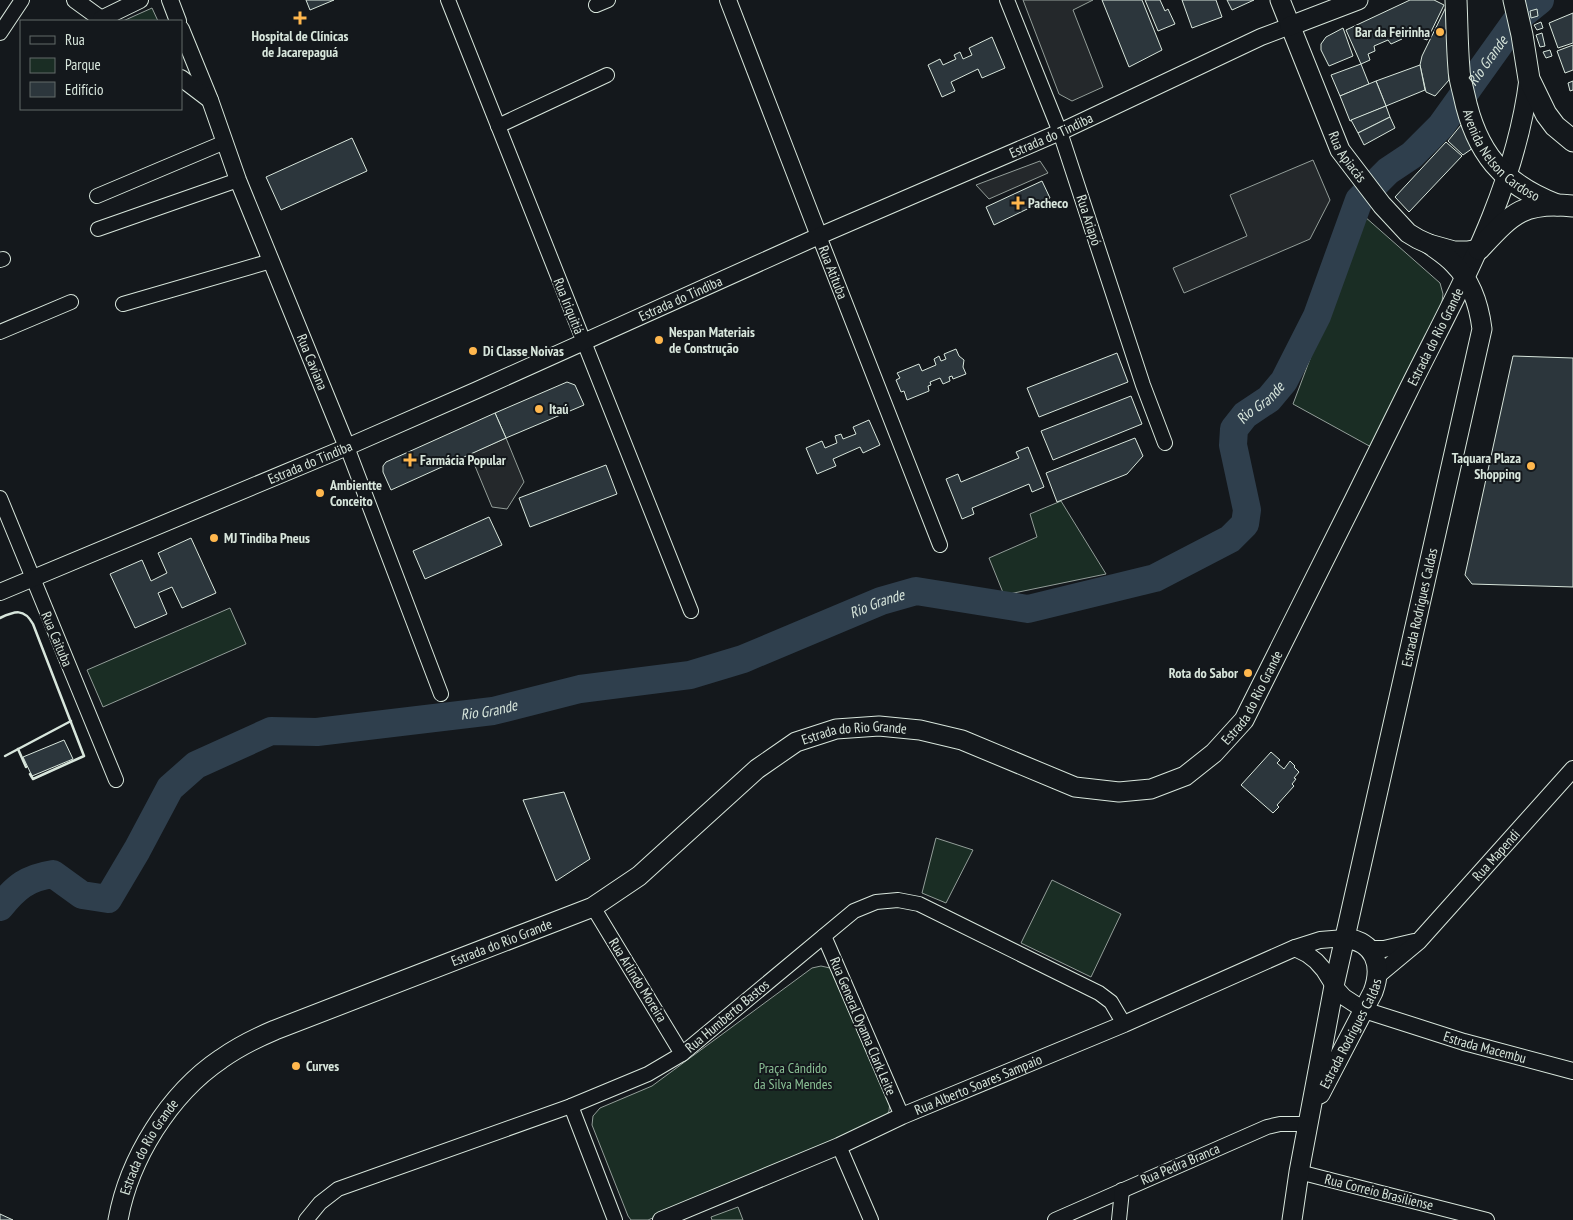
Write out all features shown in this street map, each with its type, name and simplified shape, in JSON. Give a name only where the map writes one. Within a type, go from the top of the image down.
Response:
[{"type":"main road","name":"Rua Apiacás","points":[[1280,0],[1334,138],[1353,169],[1408,233],[1429,244],[1454,251],[1478,249]]},
{"type":"main road","name":"Estrada do Tindiba","points":[[1290,26],[1358,0]]},
{"type":"main road","name":"Avenida Nelson Cardoso","points":[[1456,0],[1459,71],[1469,117],[1484,150],[1500,171],[1518,185],[1541,199],[1565,206]]},
{"type":"main road","points":[[1514,0],[1530,79],[1546,114],[1568,137]]},
{"type":"main road","points":[[1465,279],[1496,210],[1520,135],[1530,79]]},
{"type":"main road","points":[[1478,249],[1501,226],[1524,209],[1538,205],[1565,206]]},
{"type":"main road","name":"Estrada Rodrigues Caldas","points":[[1292,1220],[1334,986],[1482,329],[1478,306],[1465,279],[1453,262],[1429,244]]},
{"type":"main road","name":"Estrada do Rio Grande","points":[[118,1220],[122,1201],[135,1166],[152,1134],[191,1084],[219,1060],[243,1044],[274,1030],[592,907],[639,876],[757,769],[796,742],[836,728],[880,726],[920,730],[962,740],[1075,787],[1119,792],[1151,789],[1184,776],[1214,753],[1244,720],[1465,279]]},
{"type":"main road","points":[[1345,938],[1362,942],[1370,949]]},
{"type":"main road","name":"Estrada Rodrigues Caldas","points":[[1309,1119],[1364,1010],[1375,984],[1376,964],[1370,949]]},
{"type":"street","points":[[0,33],[22,0]]},
{"type":"street","points":[[75,0],[103,20],[140,0]]},
{"type":"street","points":[[170,0],[178,20]]},
{"type":"street","name":"Rua Iriquitiá","points":[[448,0],[690,611]]},
{"type":"street","name":"Rua Atituba","points":[[728,0],[940,545]]},
{"type":"street","name":"Rua Ariapó","points":[[1007,0],[1060,132],[1143,385],[1165,443]]},
{"type":"street","name":"Estrada do Tindiba","points":[[0,592],[346,447],[584,343],[819,236],[1060,132],[1261,37],[1290,26]]},
{"type":"street","name":"Rua Caviana","points":[[182,30],[210,100],[238,180],[346,447],[441,694]]},
{"type":"street","points":[[498,126],[607,75]]},
{"type":"street","points":[[182,79],[210,100]]},
{"type":"street","points":[[97,196],[225,142]]},
{"type":"street","points":[[98,229],[238,180]]},
{"type":"street","points":[[123,304],[271,261]]},
{"type":"street","points":[[0,332],[70,302]]},
{"type":"street","name":"Rua Caituba","points":[[0,498],[116,780]]},
{"type":"street","name":"Rua Mapendi","points":[[1375,984],[1419,940],[1573,770]]},
{"type":"street","name":"Rua Humberto Bastos","points":[[306,1220],[320,1203],[338,1189],[571,1106],[648,1074],[682,1054],[854,911],[876,902],[898,900],[920,904],[1100,993],[1111,1002],[1124,1024]]},
{"type":"street","name":"Rua Arlindo Moreira","points":[[592,907],[682,1054]]},
{"type":"street","name":"Rua General Oyama Clark Leite","points":[[824,936],[902,1116]]},
{"type":"street","name":"Rua Alberto Soares Sampaio","points":[[661,1220],[839,1146],[902,1116],[1124,1024],[1295,948],[1320,940],[1345,938]]},
{"type":"street","points":[[1370,949],[1397,947],[1419,940]]},
{"type":"street","points":[[1295,948],[1316,961],[1334,986]]},
{"type":"street","points":[[1375,984],[1397,1020]]},
{"type":"street","name":"Estrada Macembu","points":[[1334,986],[1344,997],[1364,1010],[1464,1042],[1573,1071]]},
{"type":"street","points":[[571,1106],[615,1220]]},
{"type":"street","name":"Rua Pedra Branca","points":[[1055,1220],[1267,1127],[1309,1119]]},
{"type":"street","points":[[839,1146],[871,1220]]},
{"type":"street","name":"Rua Correio Brasiliense","points":[[1300,1172],[1487,1220]]},
{"type":"street","points":[[1120,1220],[1122,1190]]},
{"type":"green space","points":[[152,8],[158,20],[125,20]]},
{"type":"green space","points":[[1364,216],[1440,283],[1443,294],[1441,309],[1373,448],[1293,404]]},
{"type":"green space","points":[[1061,501],[1106,574],[1004,595],[989,558],[1037,537],[1030,514]]},
{"type":"green space","points":[[230,608],[246,644],[103,707],[87,670]]},
{"type":"green space","points":[[936,838],[973,850],[946,903],[922,893]]},
{"type":"green space","points":[[1052,880],[1121,914],[1091,977],[1021,943]]},
{"type":"green space","name":"Praça Cândido da Silva Mendes","points":[[821,966],[830,968],[836,975],[890,1101],[889,1111],[885,1119],[648,1220],[631,1220],[592,1125],[593,1116],[600,1108],[652,1086],[812,968]]},
{"type":"green space","points":[[738,1207],[743,1220],[712,1220],[711,1217]]},
{"type":"shaded area","points":[[1023,0],[1093,0],[1073,10],[1103,87],[1072,101],[1059,94]]},
{"type":"shaded area","points":[[1313,160],[1330,200],[1310,239],[1184,293],[1173,268],[1247,236],[1230,195]]},
{"type":"shaded area","points":[[1040,161],[1048,173],[989,199],[976,185]]},
{"type":"shaded area","points":[[506,438],[524,482],[507,509],[492,507],[470,454]]},
{"type":"building","points":[[306,0],[334,0],[310,10]]},
{"type":"building","points":[[1102,0],[1142,0],[1162,50],[1129,67]]},
{"type":"building","points":[[1145,0],[1160,0],[1165,11],[1168,9],[1175,24],[1158,31]]},
{"type":"building","points":[[1182,0],[1216,0],[1222,17],[1192,28]]},
{"type":"building","points":[[1227,0],[1254,0],[1232,10]]},
{"type":"building","points":[[1410,0],[1434,0],[1444,5],[1427,40],[1406,32],[1401,35],[1402,39],[1391,44],[1388,40],[1374,46],[1375,51],[1368,54],[1370,60],[1361,64],[1346,30]]},
{"type":"building","name":"Bar da Feirinha","points":[[1446,7],[1449,80],[1435,96],[1426,92],[1420,65],[1422,56]]},
{"type":"building","points":[[1537,9],[1538,16],[1531,18],[1530,11]]},
{"type":"building","points":[[1573,13],[1573,43],[1558,48],[1549,23]]},
{"type":"building","points":[[1541,22],[1543,28],[1537,30],[1534,25]]},
{"type":"building","points":[[1343,28],[1353,56],[1329,66],[1321,50],[1321,44],[1326,37]]},
{"type":"building","points":[[1542,33],[1545,46],[1540,47],[1536,35]]},
{"type":"building","points":[[992,37],[1005,68],[982,78],[978,69],[951,82],[955,91],[942,97],[928,65],[940,59],[943,65],[956,59],[954,55],[960,52],[963,59],[972,55],[969,48]]},
{"type":"building","points":[[1573,45],[1573,70],[1565,73],[1557,51]]},
{"type":"building","points":[[1550,50],[1552,56],[1546,58],[1543,52]]},
{"type":"building","points":[[1361,64],[1369,84],[1340,96],[1331,75]]},
{"type":"building","points":[[1420,65],[1425,90],[1386,106],[1376,81]]},
{"type":"building","points":[[1376,81],[1386,106],[1350,121],[1340,96]]},
{"type":"building","points":[[1573,81],[1573,90],[1570,91],[1568,83]]},
{"type":"building","points":[[1386,106],[1390,117],[1358,133],[1351,120]]},
{"type":"building","points":[[1390,117],[1395,128],[1364,145],[1358,133]]},
{"type":"building","points":[[1461,125],[1473,148],[1463,155],[1448,141]]},
{"type":"building","points":[[352,138],[367,171],[281,210],[266,177]]},
{"type":"building","points":[[1446,142],[1462,156],[1409,212],[1395,197]]},
{"type":"building","name":"Pacheco","points":[[1042,181],[1050,198],[994,225],[986,207]]},
{"type":"building","points":[[956,349],[959,356],[964,360],[963,367],[966,374],[953,379],[952,376],[949,377],[950,381],[943,384],[940,378],[930,382],[931,385],[928,386],[929,391],[907,400],[904,391],[901,392],[896,380],[900,378],[897,373],[919,364],[922,371],[936,365],[934,359],[939,356],[941,361],[946,359],[944,354]]},
{"type":"building","points":[[1117,353],[1128,382],[1039,417],[1027,388]]},
{"type":"building","name":"Taquara Plaza Shopping","points":[[1513,356],[1573,358],[1573,587],[1472,584],[1465,575]]},
{"type":"building","name":"Itaú","points":[[567,382],[575,385],[584,405],[506,438],[495,413]]},
{"type":"building","points":[[1131,396],[1142,424],[1053,460],[1041,431]]},
{"type":"building","points":[[495,413],[506,438],[391,490],[383,472],[383,466],[386,462]]},
{"type":"building","points":[[869,420],[880,445],[863,453],[860,447],[833,459],[836,466],[817,474],[806,448],[822,441],[825,448],[837,443],[835,436],[841,434],[843,439],[856,434],[853,427]]},
{"type":"building","points":[[1135,438],[1143,456],[1127,474],[1057,502],[1046,473]]},
{"type":"building","points":[[1028,447],[1044,487],[1032,492],[1029,484],[972,508],[974,514],[962,519],[946,479],[958,474],[961,482],[1019,458],[1016,452]]},
{"type":"building","points":[[606,465],[617,494],[530,527],[519,498]]},
{"type":"building","points":[[489,517],[502,545],[425,579],[413,551]]},
{"type":"building","points":[[191,538],[216,593],[182,608],[172,587],[158,593],[167,614],[135,628],[110,574],[142,560],[151,581],[167,573],[158,553]]},
{"type":"building","points":[[64,740],[73,759],[32,776],[23,757]]},
{"type":"building","points":[[1271,752],[1280,760],[1277,763],[1284,769],[1290,761],[1299,772],[1294,778],[1296,779],[1292,784],[1294,786],[1277,805],[1279,807],[1273,813],[1241,785]]},
{"type":"building","points":[[564,792],[590,859],[556,881],[523,800]]},
{"type":"building","points":[[0,1214],[13,1220],[0,1220]]},
{"type":"waterway","name":"Rio Grande","points":[[0,907],[23,884],[36,878],[53,874],[82,895],[108,899],[170,788],[196,765],[271,731],[317,732],[493,711],[580,689],[690,675],[743,659],[881,601],[916,591],[1028,609],[1155,578],[1230,539],[1245,524],[1247,510],[1233,445],[1234,429],[1245,415],[1269,399],[1284,381],[1317,316],[1359,200],[1388,171],[1412,155],[1441,126],[1519,17],[1540,0]]},
{"type":"wall","points":[[0,618],[19,612],[30,619],[84,756],[33,779],[30,774]]},
{"type":"wall","points":[[5,756],[71,721]]},
{"type":"wall","points":[[18,749],[26,767]]},
{"type":"place","name":"Hospital de Clínicas de Jacarepaguá","points":[[300,18]]},
{"type":"place","name":"Bar da Feirinha","points":[[1440,32]]},
{"type":"place","name":"Pacheco","points":[[1018,203]]},
{"type":"place","name":"Nespan Materiais de Construção","points":[[659,340]]},
{"type":"place","name":"Di Classe Noivas","points":[[473,351]]},
{"type":"place","name":"Itaú","points":[[539,409]]},
{"type":"place","name":"Farmácia Popular","points":[[410,460]]},
{"type":"place","name":"Taquara Plaza Shopping","points":[[1531,466]]},
{"type":"place","name":"Ambientte Conceito","points":[[320,493]]},
{"type":"place","name":"MJ Tindiba Pneus","points":[[214,538]]},
{"type":"place","name":"Rota do Sabor","points":[[1248,673]]},
{"type":"place","name":"Curves","points":[[296,1066]]}]
